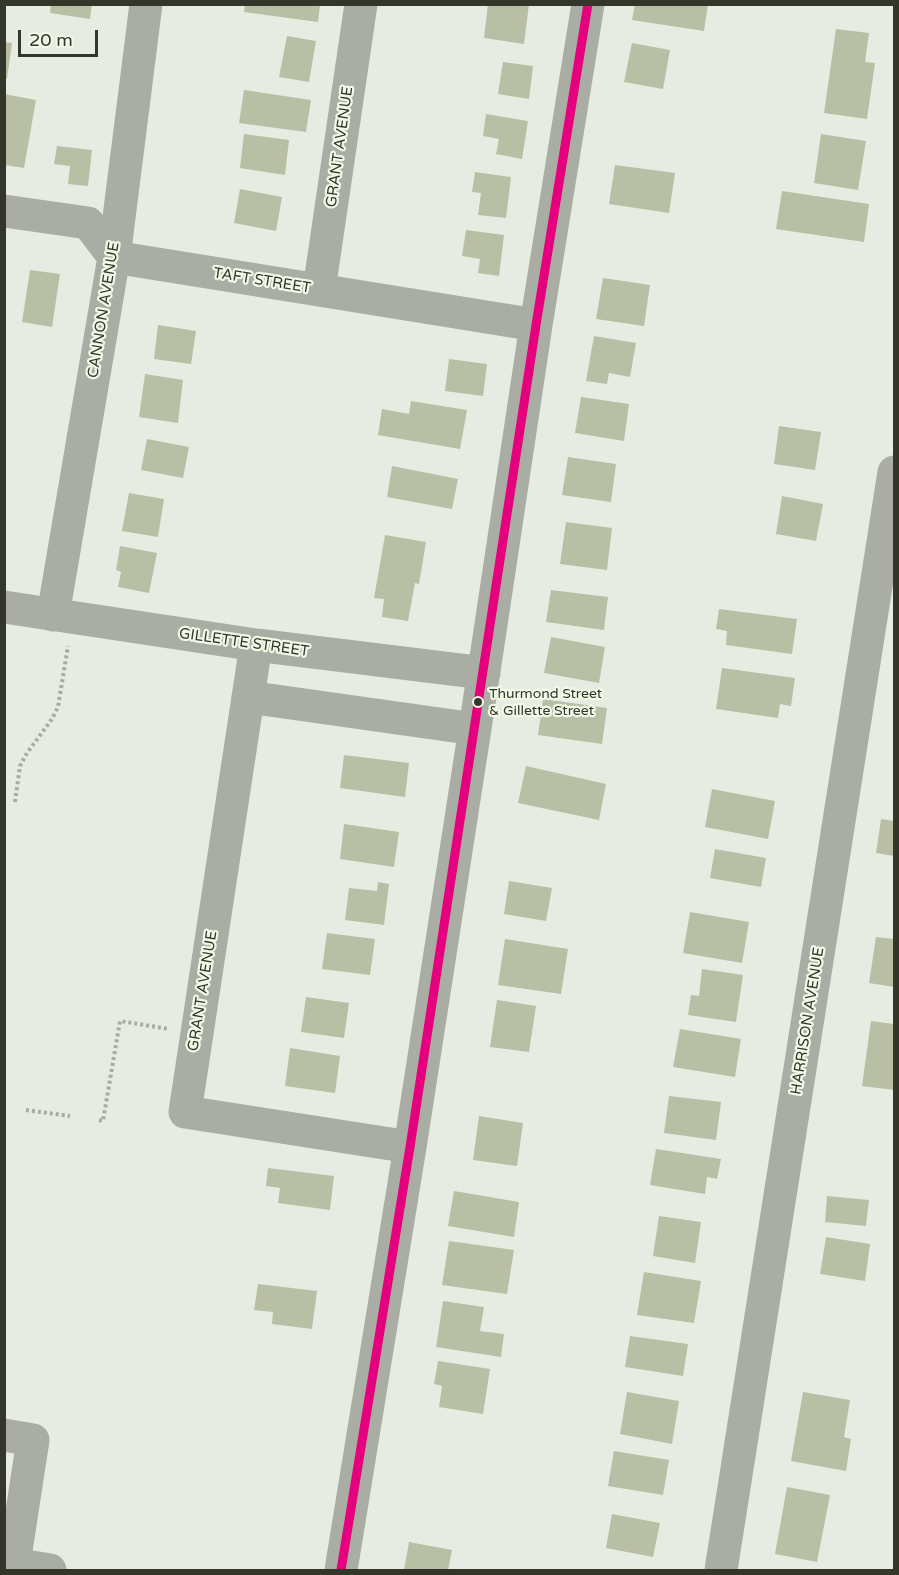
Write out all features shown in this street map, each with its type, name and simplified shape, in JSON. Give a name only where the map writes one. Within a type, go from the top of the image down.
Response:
[{"type":"street","name":"CANNON AVENUE","points":[[61,626],[114,257],[146,4]]},
{"type":"street","name":"GRANT AVENUE","points":[[319,291],[361,4]]},
{"type":"street","points":[[341,1570],[410,1147],[536,325],[588,4]]},
{"type":"street","points":[[4,211],[88,223],[114,257]]},
{"type":"street","name":"TAFT STREET","points":[[114,257],[536,325]]},
{"type":"street","name":"HARRISON AVENUE","points":[[721,1570],[894,472]]},
{"type":"street","name":"GILLETTE STREET","points":[[4,608],[61,626],[256,645],[484,673]]},
{"type":"street","name":"GRANT AVENUE","points":[[256,645],[185,1112],[410,1147]]},
{"type":"street","points":[[248,697],[475,729]]},
{"type":"street","points":[[19,1438],[13,1567],[50,1570]]},
{"type":"path","points":[[15,802],[20,766],[58,707],[61,626]]},
{"type":"path","points":[[99,1120],[103,1121],[120,1021],[170,1029]]},
{"type":"path","points":[[26,1110],[70,1116]]},
{"type":"building","points":[[51,4],[92,4],[90,19],[50,13]]},
{"type":"building","points":[[488,4],[529,4],[524,44],[484,38]]},
{"type":"building","points":[[635,4],[708,4],[704,31],[632,20]]},
{"type":"building","points":[[245,5],[320,5],[318,22],[244,12]]},
{"type":"building","points":[[836,29],[869,33],[865,62],[875,63],[867,119],[824,113]]},
{"type":"building","points":[[287,36],[316,41],[309,82],[279,77]]},
{"type":"building","points":[[5,42],[12,43],[7,79],[5,78]]},
{"type":"building","points":[[632,43],[670,50],[663,89],[624,82]]},
{"type":"building","points":[[503,62],[533,66],[529,99],[498,94]]},
{"type":"building","points":[[244,90],[311,100],[306,132],[239,123]]},
{"type":"building","points":[[4,94],[36,100],[24,168],[4,165]]},
{"type":"building","points":[[486,114],[528,121],[522,159],[496,154],[499,139],[483,136]]},
{"type":"building","points":[[244,134],[289,140],[285,175],[240,168]]},
{"type":"building","points":[[821,134],[866,141],[858,190],[814,183]]},
{"type":"building","points":[[57,146],[92,150],[88,186],[68,184],[70,166],[54,164]]},
{"type":"building","points":[[615,165],[675,173],[669,213],[609,204]]},
{"type":"building","points":[[475,172],[511,177],[506,218],[478,215],[481,193],[472,192]]},
{"type":"building","points":[[240,189],[282,197],[276,231],[234,223]]},
{"type":"building","points":[[782,191],[869,204],[864,242],[776,229]]},
{"type":"building","points":[[466,230],[504,235],[499,276],[478,273],[480,259],[462,256]]},
{"type":"building","points":[[30,270],[60,274],[52,327],[22,322]]},
{"type":"building","points":[[603,278],[650,285],[644,326],[596,319]]},
{"type":"building","points":[[158,325],[196,331],[191,364],[154,359]]},
{"type":"building","points":[[594,336],[636,343],[630,377],[609,373],[607,384],[586,381]]},
{"type":"building","points":[[449,359],[487,364],[483,396],[445,391]]},
{"type":"building","points":[[145,374],[183,380],[178,423],[139,417]]},
{"type":"building","points":[[581,397],[629,404],[624,441],[575,433]]},
{"type":"building","points":[[411,401],[467,410],[460,449],[378,435],[382,409],[409,414]]},
{"type":"building","points":[[779,426],[821,432],[815,470],[774,464]]},
{"type":"building","points":[[147,439],[189,447],[183,478],[141,470]]},
{"type":"building","points":[[568,457],[616,464],[611,502],[562,495]]},
{"type":"building","points":[[392,466],[458,479],[452,509],[387,497]]},
{"type":"building","points":[[129,493],[164,499],[158,537],[122,531]]},
{"type":"building","points":[[782,496],[823,504],[816,541],[776,534]]},
{"type":"building","points":[[566,522],[612,528],[607,570],[560,564]]},
{"type":"building","points":[[385,535],[426,542],[419,584],[415,583],[408,621],[382,617],[384,599],[374,598]]},
{"type":"building","points":[[120,546],[157,553],[149,593],[118,587],[121,572],[116,570]]},
{"type":"building","points":[[551,590],[608,597],[604,630],[546,622]]},
{"type":"building","points":[[719,609],[797,619],[792,654],[726,645],[727,631],[716,629]]},
{"type":"building","points":[[551,637],[605,647],[599,683],[544,673]]},
{"type":"building","points":[[722,668],[795,678],[791,706],[780,704],[778,718],[716,709]]},
{"type":"building","points":[[543,699],[607,708],[602,744],[538,735]]},
{"type":"building","points":[[344,755],[409,763],[405,797],[340,788]]},
{"type":"building","points":[[526,766],[606,784],[599,820],[518,803]]},
{"type":"building","points":[[712,789],[775,801],[768,839],[705,827]]},
{"type":"building","points":[[881,819],[894,821],[894,856],[876,853]]},
{"type":"building","points":[[344,824],[399,832],[394,867],[340,859]]},
{"type":"building","points":[[715,849],[766,858],[761,887],[710,878]]},
{"type":"building","points":[[509,881],[552,888],[546,921],[504,914]]},
{"type":"building","points":[[378,882],[389,884],[384,925],[345,920],[349,888],[377,891]]},
{"type":"building","points":[[690,912],[749,922],[742,963],[683,953]]},
{"type":"building","points":[[327,933],[375,939],[370,975],[322,969]]},
{"type":"building","points":[[876,937],[894,939],[894,987],[869,983]]},
{"type":"building","points":[[505,939],[568,949],[561,994],[498,985]]},
{"type":"building","points":[[702,969],[743,975],[736,1022],[688,1015],[691,995],[699,996]]},
{"type":"building","points":[[306,997],[349,1003],[344,1038],[301,1032]]},
{"type":"building","points":[[497,1000],[536,1006],[529,1052],[490,1047]]},
{"type":"building","points":[[871,1021],[894,1024],[894,1090],[862,1086]]},
{"type":"building","points":[[680,1029],[741,1039],[735,1077],[673,1067]]},
{"type":"building","points":[[290,1048],[340,1056],[335,1093],[285,1086]]},
{"type":"building","points":[[669,1096],[721,1102],[716,1140],[664,1133]]},
{"type":"building","points":[[479,1116],[523,1123],[517,1166],[473,1160]]},
{"type":"building","points":[[656,1149],[721,1159],[717,1179],[707,1177],[705,1194],[650,1185]]},
{"type":"building","points":[[268,1168],[334,1176],[330,1210],[278,1203],[280,1188],[266,1186]]},
{"type":"building","points":[[454,1191],[519,1202],[514,1237],[448,1226]]},
{"type":"building","points":[[827,1196],[869,1200],[866,1226],[825,1222]]},
{"type":"building","points":[[659,1216],[701,1222],[695,1263],[653,1256]]},
{"type":"building","points":[[826,1237],[870,1244],[865,1281],[820,1274]]},
{"type":"building","points":[[449,1241],[514,1250],[507,1294],[442,1285]]},
{"type":"building","points":[[644,1272],[701,1281],[694,1323],[637,1315]]},
{"type":"building","points":[[258,1284],[317,1291],[312,1329],[272,1324],[273,1312],[254,1310]]},
{"type":"building","points":[[443,1301],[484,1307],[480,1331],[504,1334],[501,1357],[436,1347]]},
{"type":"building","points":[[630,1336],[688,1344],[683,1376],[625,1367]]},
{"type":"building","points":[[438,1361],[490,1369],[483,1414],[439,1407],[442,1386],[434,1384]]},
{"type":"building","points":[[627,1392],[679,1401],[672,1444],[620,1434]]},
{"type":"building","points":[[803,1392],[850,1400],[844,1437],[851,1439],[846,1471],[791,1461]]},
{"type":"building","points":[[614,1451],[669,1460],[663,1495],[608,1486]]},
{"type":"building","points":[[787,1487],[830,1495],[817,1562],[775,1554]]},
{"type":"building","points":[[612,1514],[660,1523],[653,1557],[606,1548]]},
{"type":"building","points":[[409,1542],[452,1550],[448,1570],[404,1570]]},
{"type":"transit line","points":[[341,1570],[410,1147],[536,325],[588,4]]},
{"type":"place","name":"Thurmond Street & Gillette Street","points":[[478,702]]}]
